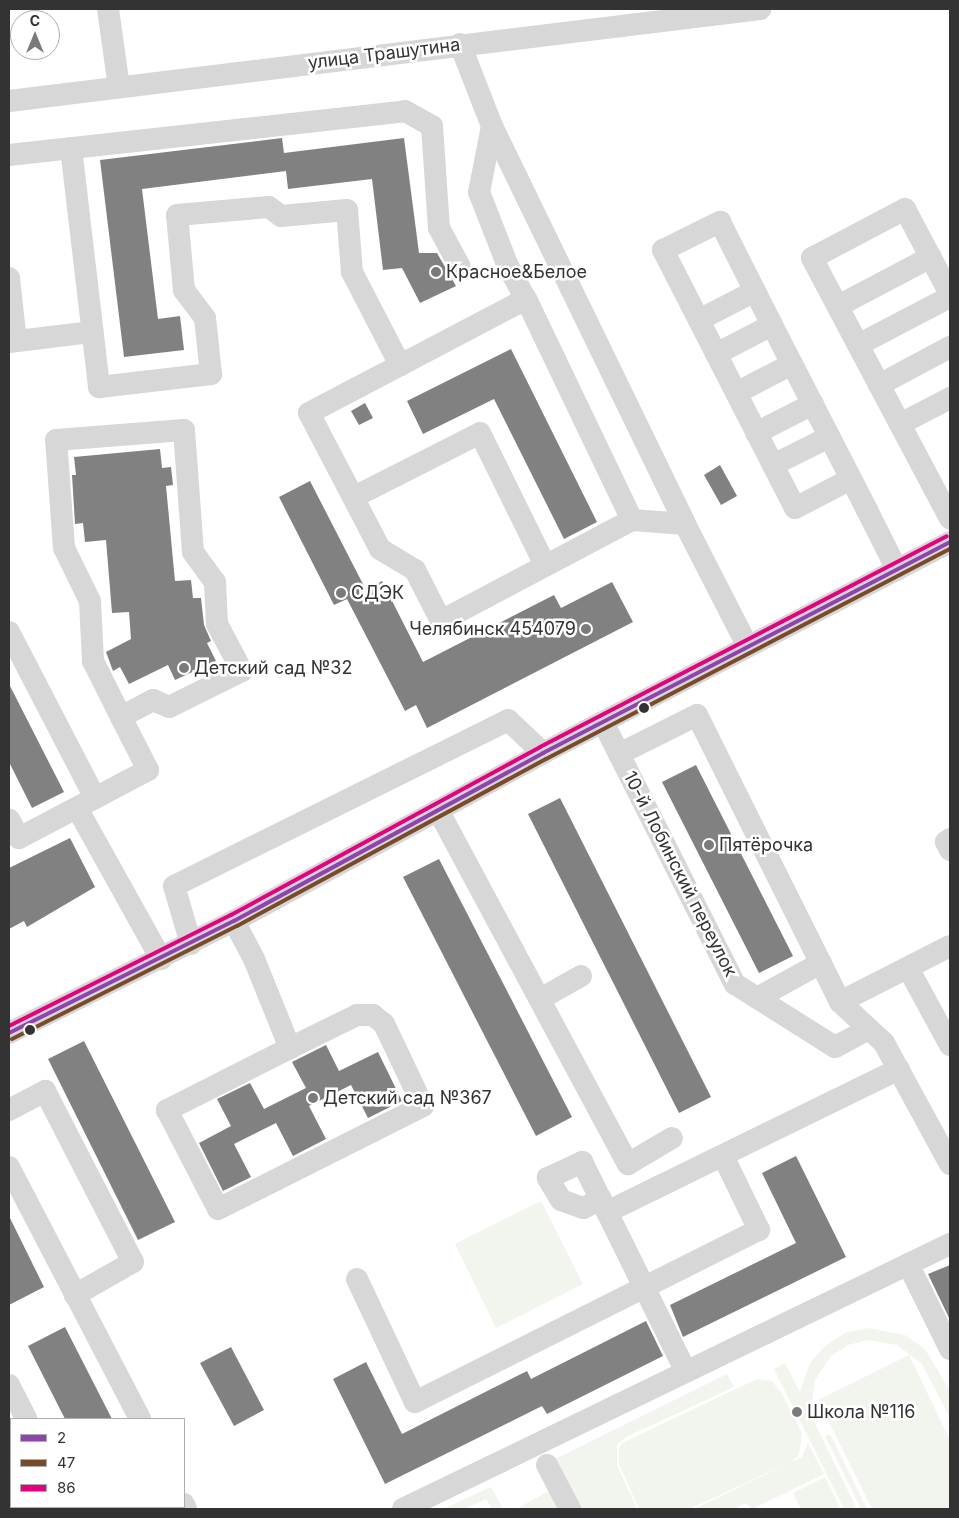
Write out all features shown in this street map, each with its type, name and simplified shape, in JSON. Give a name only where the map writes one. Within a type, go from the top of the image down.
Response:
[{"type":"street","points":[[108,9],[118,87]]},
{"type":"street","name":"улица Трашутина","points":[[9,101],[460,44],[760,9]]},
{"type":"street","points":[[460,44],[492,126],[684,524],[747,645]]},
{"type":"street","points":[[9,155],[405,111],[432,126],[439,228],[460,267]]},
{"type":"street","points":[[492,126],[479,192],[507,264],[526,299],[632,520]]},
{"type":"street","points":[[71,148],[99,387],[211,374],[205,318],[184,290],[177,215],[270,207],[281,216],[347,210],[352,272],[400,365]]},
{"type":"street","points":[[858,345],[950,295],[905,209],[812,258],[838,306],[858,345],[879,385],[950,519]]},
{"type":"street","points":[[851,480],[795,508],[663,250],[720,222],[897,570]]},
{"type":"street","points":[[838,306],[931,257]]},
{"type":"street","points":[[9,278],[12,342],[92,332]]},
{"type":"street","points":[[698,320],[755,291]]},
{"type":"street","points":[[526,299],[309,413],[380,550],[415,570],[441,621],[632,520],[684,524]]},
{"type":"street","points":[[716,354],[772,325]]},
{"type":"street","points":[[879,385],[950,347]]},
{"type":"street","points":[[736,393],[792,364]]},
{"type":"street","points":[[900,424],[950,398]]},
{"type":"street","points":[[756,433],[813,404]]},
{"type":"street","points":[[12,833],[86,803],[148,770],[93,661],[90,601],[64,548],[56,440],[184,430],[193,552],[215,582],[217,624],[242,671],[169,707],[154,700],[121,716]]},
{"type":"street","points":[[354,497],[480,433],[545,565]]},
{"type":"street","points":[[773,465],[829,437]]},
{"type":"street","points":[[9,1033],[234,922],[543,753],[604,724],[747,645],[950,542]]},
{"type":"street","points":[[9,632],[86,803],[161,959]]},
{"type":"street","points":[[619,754],[697,715],[840,1002],[884,1043],[950,1164]]},
{"type":"street","points":[[191,944],[174,886],[508,720],[543,753]]},
{"type":"street","name":"10-й Лобинский переулок","points":[[604,724],[735,984],[835,1047],[869,1029]]},
{"type":"street","points":[[438,810],[628,1164],[672,1138]]},
{"type":"street","points":[[950,839],[946,842],[950,850]]},
{"type":"street","points":[[234,922],[254,959],[290,1048]]},
{"type":"street","points":[[840,1002],[950,946]]},
{"type":"street","points":[[757,998],[821,963]]},
{"type":"street","points":[[908,968],[950,1045]]},
{"type":"street","points":[[540,999],[581,976]]},
{"type":"street","points":[[357,1015],[373,1015],[384,1024],[423,1106],[218,1209],[167,1110],[290,1048],[357,1015]]},
{"type":"street","points":[[686,1372],[604,1206],[723,1156],[899,1069]]},
{"type":"street","points":[[9,1110],[46,1091],[133,1262],[75,1295]]},
{"type":"street","points":[[357,1279],[415,1402],[759,1230],[723,1156]]},
{"type":"street","points":[[9,1167],[139,1418]]},
{"type":"street","points":[[403,1509],[950,1244]]},
{"type":"street","points":[[908,1264],[950,1349]]},
{"type":"street","points":[[9,1385],[26,1418]]},
{"type":"street","points":[[548,1465],[570,1509]]},
{"type":"shaded area","points":[[541,1201],[583,1284],[496,1328],[455,1244]]},
{"type":"shaded area","points":[[868,1328],[905,1335],[925,1349],[950,1391],[950,1418],[922,1364],[897,1345],[867,1340],[848,1345],[831,1356],[815,1380],[811,1409],[817,1428],[857,1509],[844,1509],[774,1369],[785,1363],[800,1392],[810,1363],[825,1346],[845,1333]]},
{"type":"shaded area","points":[[909,1355],[950,1440],[950,1509],[872,1509],[818,1400]]},
{"type":"shaded area","points":[[727,1374],[734,1387],[626,1437],[617,1445],[617,1465],[637,1509],[580,1509],[555,1459]]},
{"type":"shaded area","points":[[757,1379],[772,1381],[782,1394],[802,1433],[799,1455],[791,1462],[690,1509],[639,1509],[619,1464],[619,1449],[622,1443]]},
{"type":"shaded area","points":[[830,1434],[867,1509],[861,1509],[825,1436]]},
{"type":"shaded area","points":[[808,1443],[824,1474],[752,1509],[746,1503],[734,1509],[694,1509],[802,1457]]},
{"type":"shaded area","points":[[825,1477],[841,1509],[801,1509],[793,1493]]},
{"type":"shaded area","points":[[491,1487],[503,1509],[492,1509],[486,1499],[465,1509],[443,1509]]},
{"type":"shaded area","points":[[549,1491],[558,1509],[516,1509]]},
{"type":"building","points":[[282,138],[284,153],[404,138],[419,253],[437,253],[456,286],[420,303],[402,268],[383,270],[372,179],[288,189],[286,171],[142,189],[158,319],[180,316],[184,350],[124,357],[100,160]]},
{"type":"building","points":[[511,349],[597,522],[564,539],[494,399],[423,434],[407,401]]},
{"type":"building","points":[[365,403],[373,418],[359,425],[351,411]]},
{"type":"building","points":[[160,449],[162,468],[171,467],[173,485],[166,486],[175,581],[191,580],[193,598],[201,598],[204,625],[211,641],[207,643],[216,661],[175,680],[168,665],[129,684],[120,667],[113,671],[106,652],[131,639],[129,612],[112,613],[106,540],[85,542],[83,523],[75,524],[72,475],[76,475],[74,457]]},
{"type":"building","points":[[720,465],[737,496],[721,505],[704,475]]},
{"type":"building","points":[[310,481],[366,590],[382,581],[423,662],[554,595],[561,608],[612,582],[633,622],[427,728],[416,705],[405,711],[347,599],[334,605],[279,497]]},
{"type":"building","points":[[9,684],[64,792],[32,808],[9,762]]},
{"type":"building","points":[[696,765],[793,956],[759,973],[662,782]]},
{"type":"building","points":[[560,798],[711,1097],[679,1113],[528,814]]},
{"type":"building","points":[[70,838],[95,887],[27,927],[24,921],[9,929],[9,868]]},
{"type":"building","points":[[439,859],[572,1117],[536,1136],[403,877]]},
{"type":"building","points":[[84,1041],[175,1222],[138,1240],[48,1059]]},
{"type":"building","points":[[326,1045],[339,1071],[378,1052],[402,1101],[368,1118],[351,1085],[309,1106],[326,1139],[293,1156],[276,1123],[234,1144],[251,1177],[223,1191],[199,1143],[231,1126],[217,1099],[250,1083],[264,1109],[306,1088],[292,1062]]},
{"type":"building","points":[[796,1156],[846,1257],[683,1337],[670,1305],[796,1243],[762,1173]]},
{"type":"building","points":[[9,1216],[44,1287],[9,1305]]},
{"type":"building","points":[[950,1265],[950,1320],[928,1274]]},
{"type":"building","points":[[646,1321],[663,1356],[547,1414],[542,1406],[385,1484],[333,1379],[366,1362],[402,1434],[527,1371],[531,1379]]},
{"type":"building","points":[[65,1327],[111,1418],[64,1418],[28,1346]]},
{"type":"building","points":[[231,1347],[264,1410],[234,1426],[200,1363]]},
{"type":"transit line","name":"86","points":[[9,1026],[231,915],[540,747],[947,536]]},
{"type":"transit line","name":"2","points":[[9,1033],[234,921],[543,753],[950,542]]},
{"type":"transit line","name":"47","points":[[12,1039],[237,926],[546,759],[950,549]]},
{"type":"place","name":"Красное&Белое","points":[[436,272]]},
{"type":"place","name":"СДЭК","points":[[341,593]]},
{"type":"place","name":"Челябинск 454079","points":[[586,629]]},
{"type":"place","name":"Детский сад №32","points":[[184,668]]},
{"type":"place","name":"Пятёрочка","points":[[709,845]]},
{"type":"place","name":"Детский сад №367","points":[[313,1098]]},
{"type":"place","name":"Школа №116","points":[[797,1412]]}]
